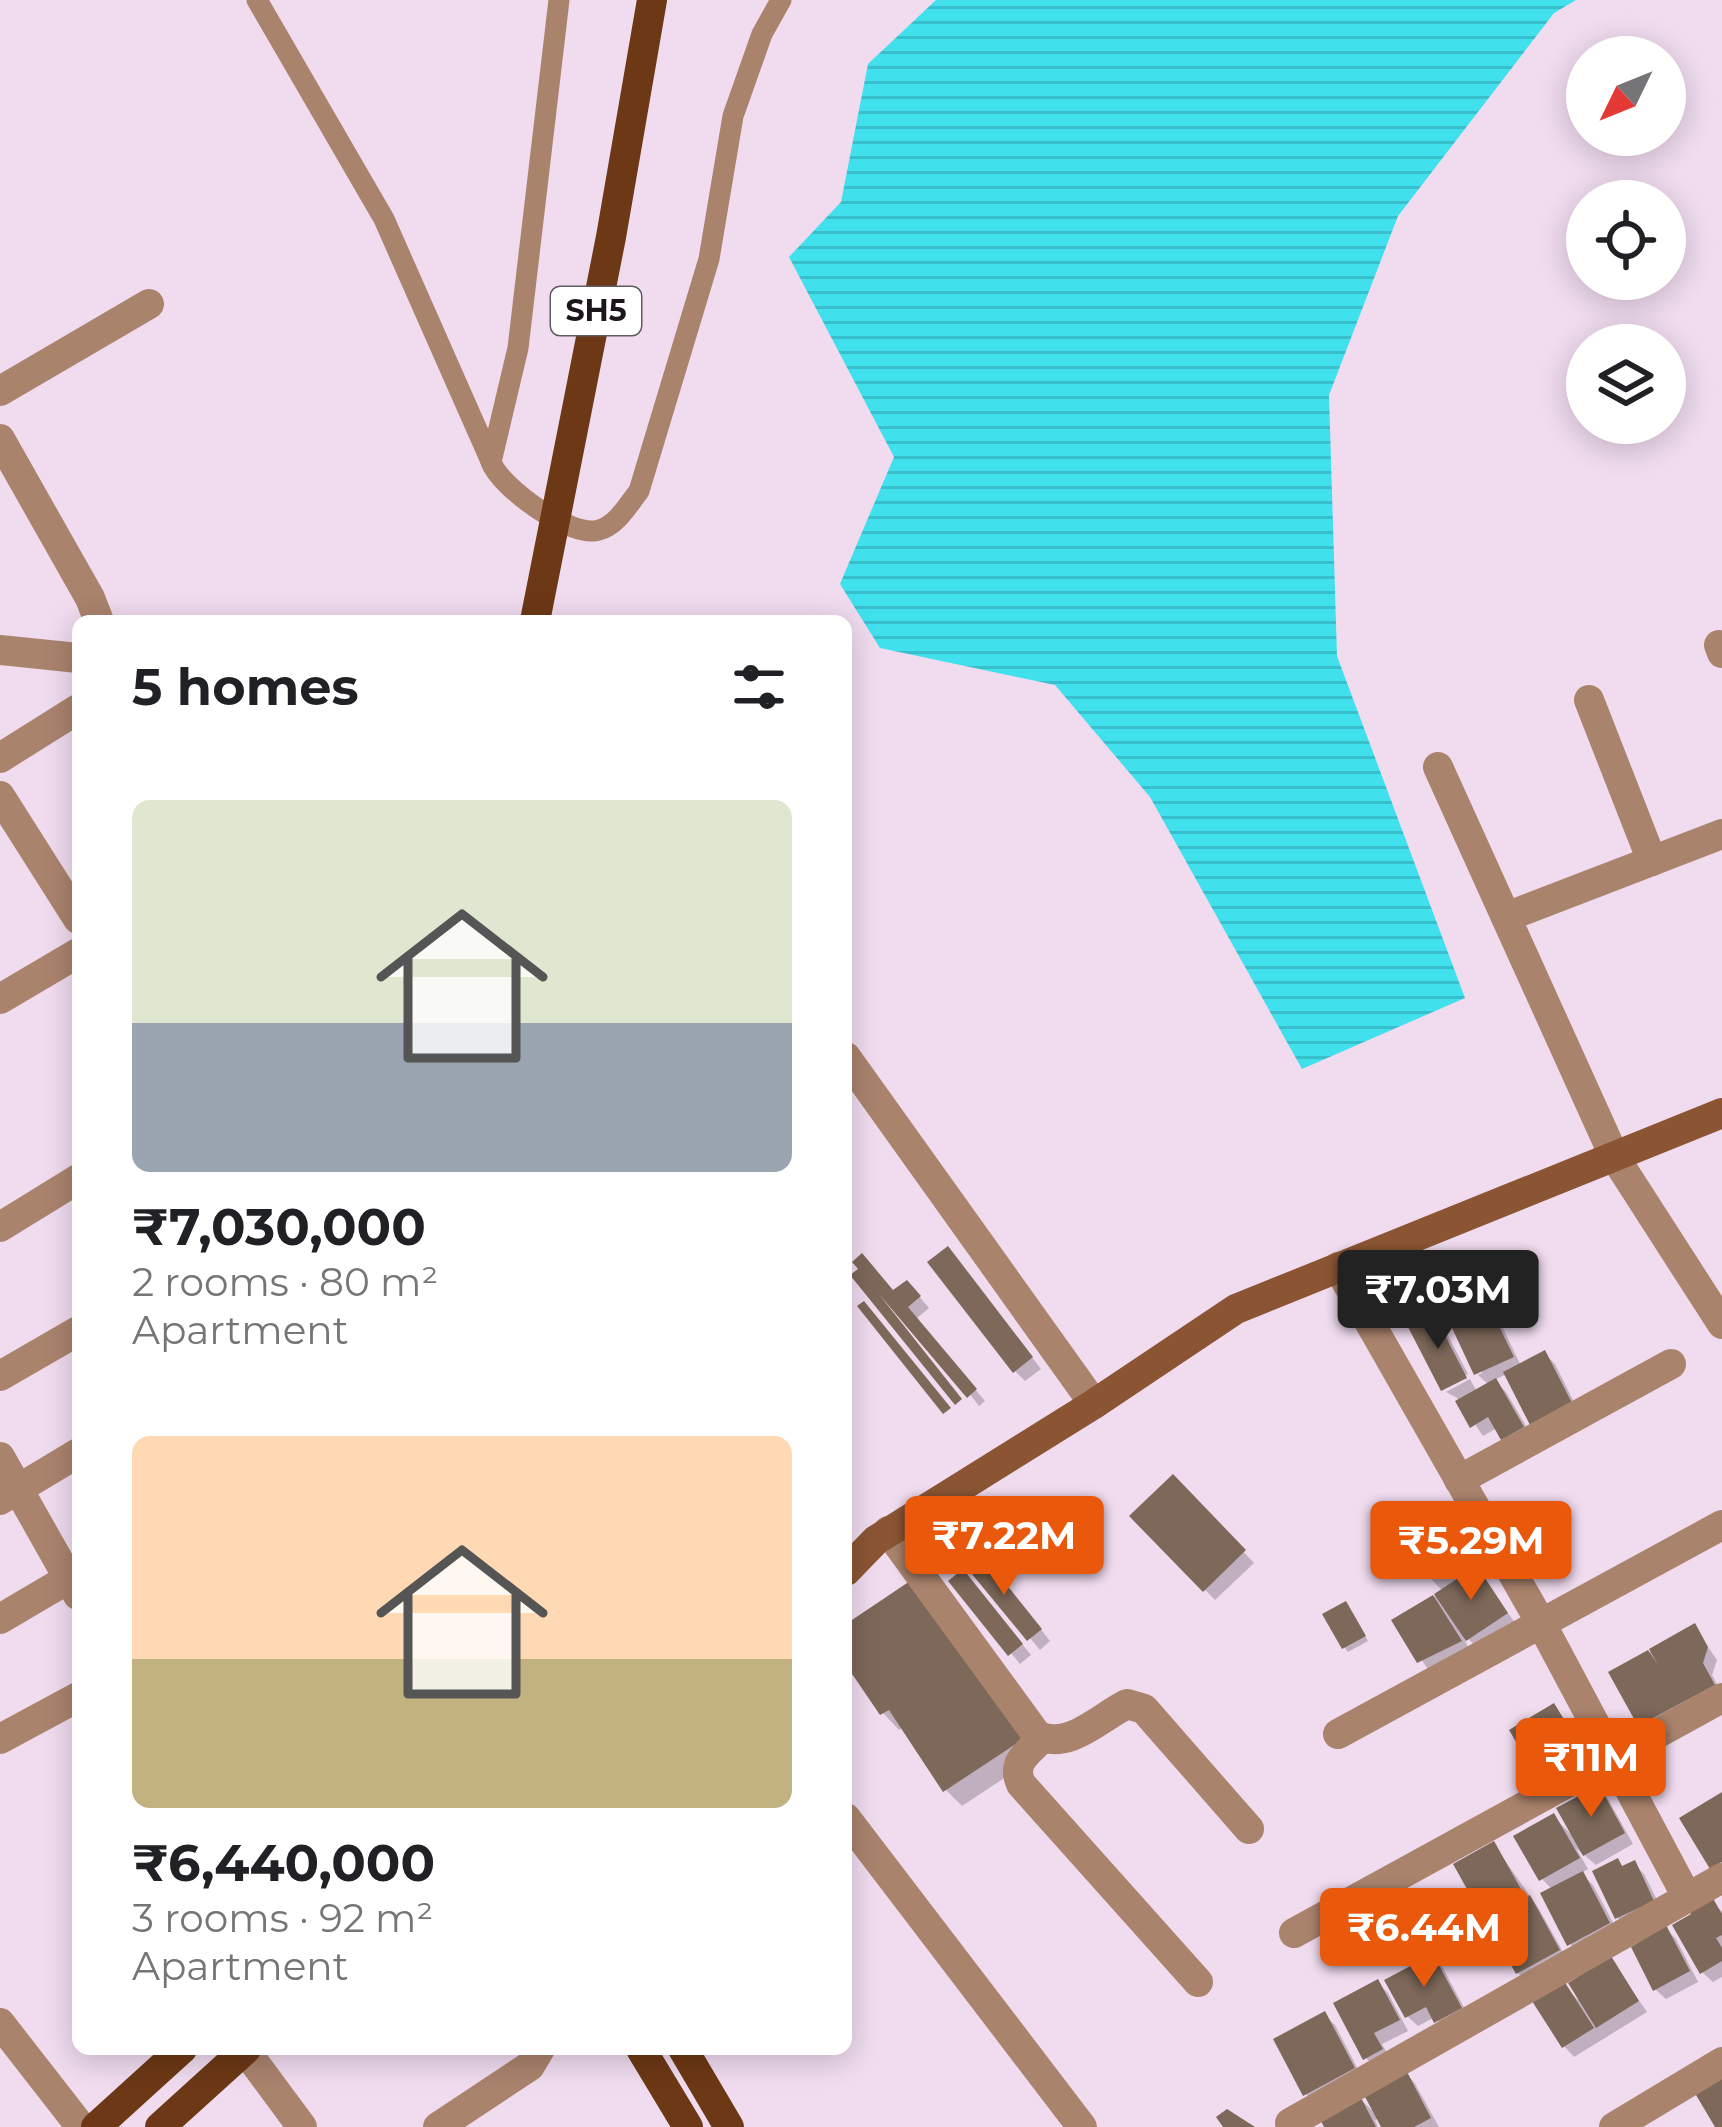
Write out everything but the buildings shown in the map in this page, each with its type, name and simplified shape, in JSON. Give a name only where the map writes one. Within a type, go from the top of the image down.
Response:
[{"type":"main road","name":"SH5","points":[[536,615],[652,0]]},
{"type":"main road","points":[[860,1549],[1094,1404],[1236,1309],[1722,1113]]},
{"type":"main road","points":[[96,2127],[175,2055]]},
{"type":"main road","points":[[160,2127],[239,2055]]},
{"type":"main road","points":[[645,2055],[688,2127]]},
{"type":"main road","points":[[686,2055],[729,2127]]},
{"type":"street","points":[[0,391],[149,304]]},
{"type":"street","points":[[0,440],[97,615]]},
{"type":"street","points":[[0,650],[72,657]]},
{"type":"street","points":[[1589,700],[1652,861]]},
{"type":"street","points":[[0,758],[72,713]]},
{"type":"street","points":[[1438,767],[1614,1156],[1722,1324]]},
{"type":"street","points":[[0,796],[72,910]]},
{"type":"street","points":[[1506,917],[1722,834]]},
{"type":"street","points":[[0,999],[72,956]]},
{"type":"street","points":[[852,1065],[1094,1404]]},
{"type":"street","points":[[0,1227],[72,1183]]},
{"type":"street","points":[[1338,1268],[1541,1624],[1687,1897]]},
{"type":"street","points":[[0,1376],[72,1334]]},
{"type":"street","points":[[1459,1480],[1671,1364]]},
{"type":"street","points":[[0,1457],[10,1494],[72,1578]]},
{"type":"street","points":[[10,1494],[72,1458]]},
{"type":"street","points":[[1338,1734],[1722,1525]]},
{"type":"street","points":[[860,1549],[1042,1738],[1063,1741],[1127,1704],[1144,1708],[1249,1829]]},
{"type":"street","points":[[0,1619],[72,1583]]},
{"type":"street","points":[[1294,1933],[1722,1697]]},
{"type":"street","points":[[0,1739],[72,1700]]},
{"type":"street","points":[[1042,1738],[1018,1762],[1021,1784],[1198,1982]]},
{"type":"street","points":[[852,1826],[1082,2127]]},
{"type":"street","points":[[1290,2122],[1722,1878]]},
{"type":"street","points":[[0,2023],[81,2127]]},
{"type":"street","points":[[249,2055],[302,2127]]},
{"type":"street","points":[[438,2127],[530,2066],[536,2055]]},
{"type":"street","points":[[1614,2127],[1722,2062]]},
{"type":"lane","points":[[257,0],[384,219],[503,484],[555,519],[589,532],[604,529],[621,515],[639,490],[710,260],[733,116],[763,34],[781,0]]},
{"type":"lane","points":[[491,462],[518,348],[559,0]]},
{"type":"water","points":[[936,0],[1576,0],[1554,13],[1398,216],[1329,395],[1337,656],[1465,998],[1302,1069],[1150,797],[1055,685],[880,648],[840,584],[894,457],[789,257],[841,202],[868,64]]}]
